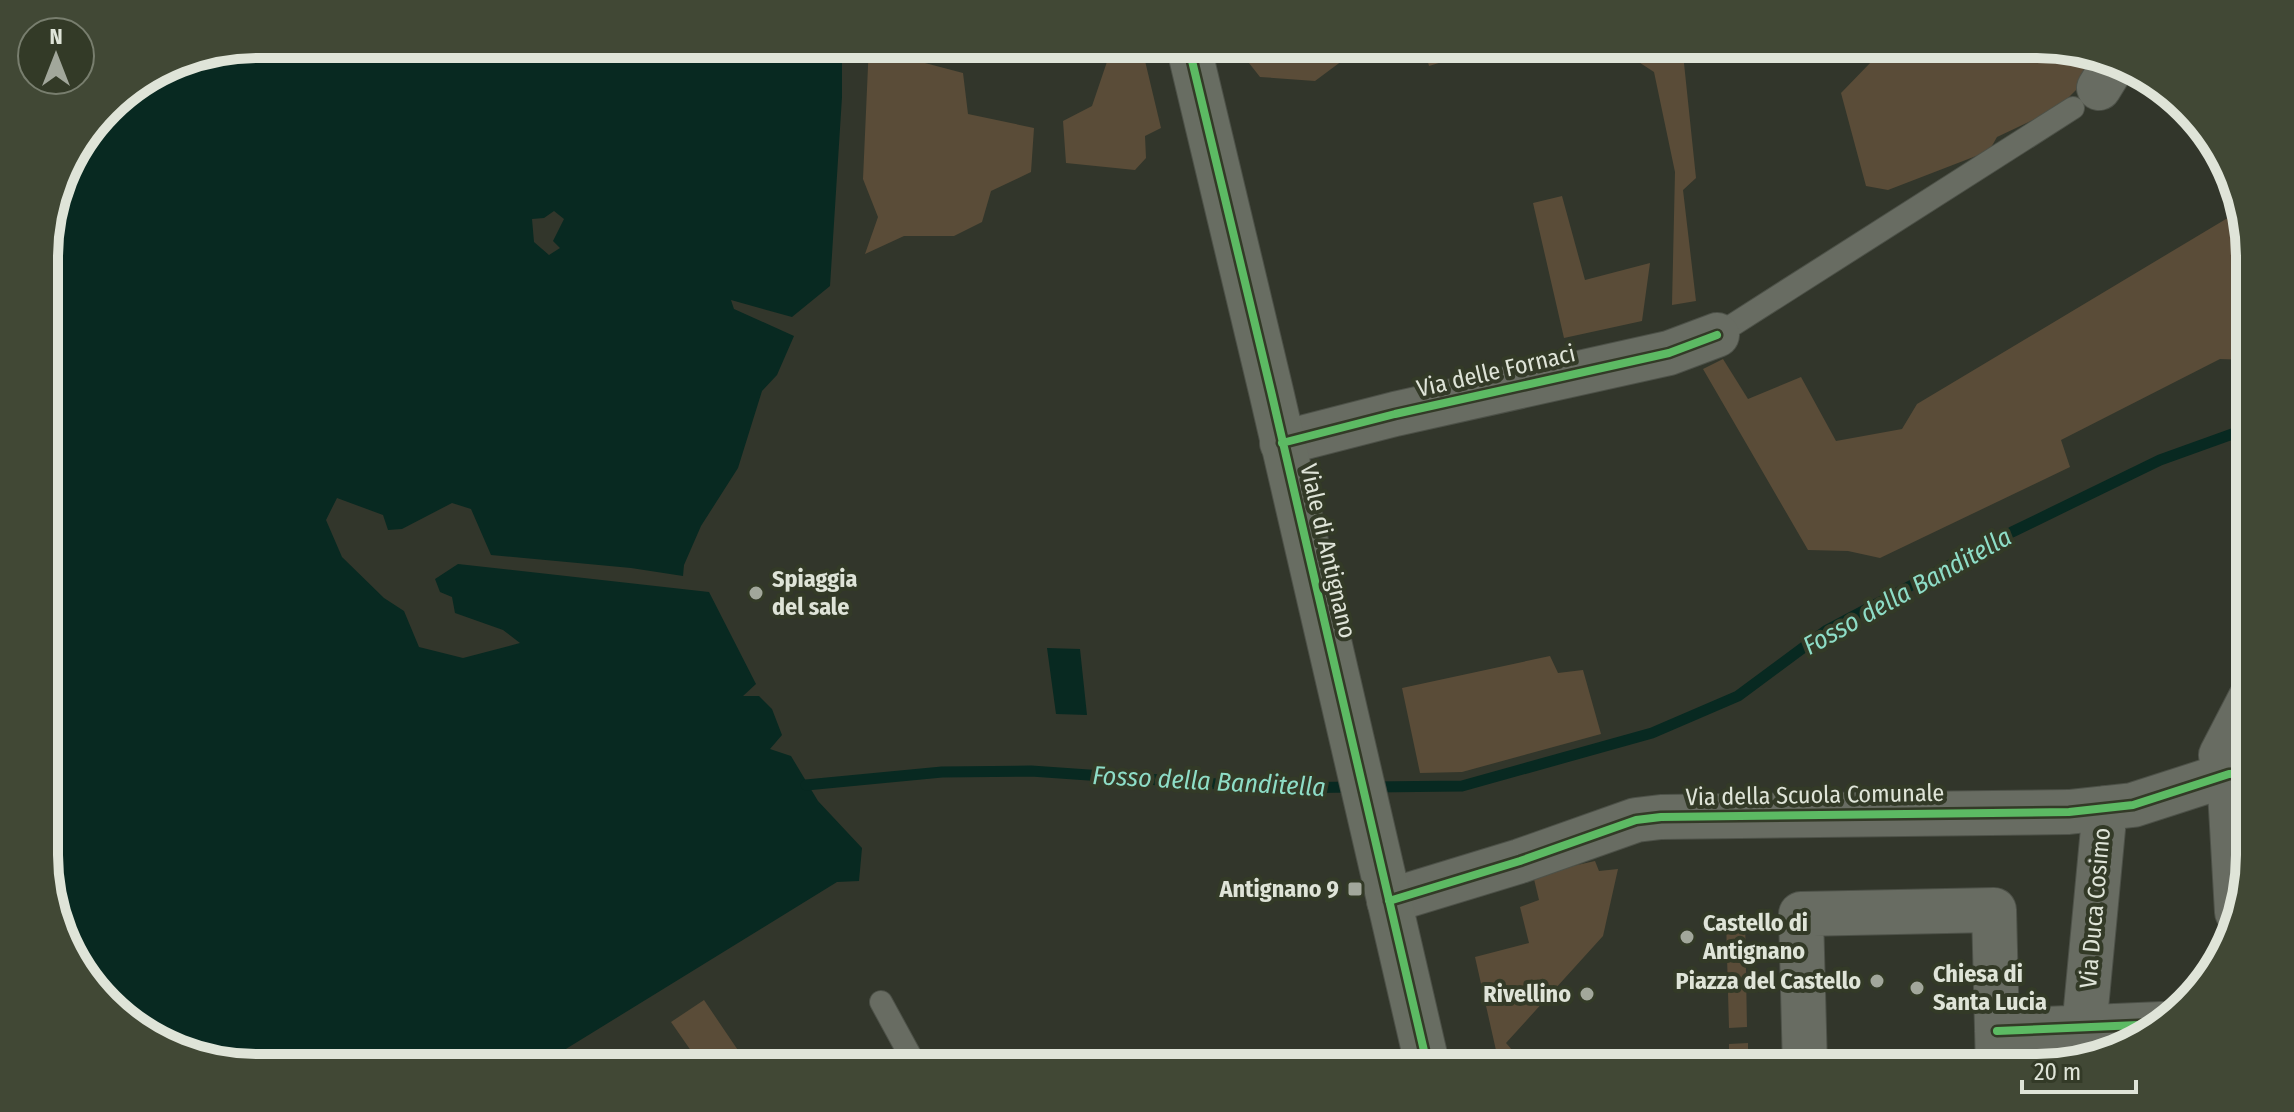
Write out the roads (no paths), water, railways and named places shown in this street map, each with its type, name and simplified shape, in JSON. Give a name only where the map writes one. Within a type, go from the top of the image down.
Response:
[{"type":"main road","name":"Viale di Antignano","points":[[1191,58],[1400,943],[1421,1054]]},
{"type":"street","name":"Via delle Fornaci","points":[[1282,443],[1395,414],[1669,353],[1717,335]]},
{"type":"street","points":[[2236,726],[2221,755],[2236,770]]},
{"type":"street","name":"Via della Scuola Comunale","points":[[1389,901],[1520,861],[1636,820],[1661,817],[2069,812],[2133,805],[2236,774]]},
{"type":"street","name":"Via Duca Cosimo","points":[[2085,1042],[2105,808]]},
{"type":"street","points":[[1805,1054],[1801,914],[1994,910],[1997,1049],[2085,1042],[2125,1033]]},
{"type":"lane","points":[[1717,335],[2104,78]]},
{"type":"lane","points":[[881,1002],[909,1054]]},
{"type":"water","points":[[244,58],[842,58],[830,286],[792,317],[731,300],[734,309],[794,336],[777,375],[762,391],[738,468],[701,526],[684,565],[683,576],[491,555],[471,509],[452,503],[402,529],[388,530],[383,515],[337,498],[326,520],[342,557],[384,598],[404,611],[419,647],[463,658],[520,643],[503,630],[455,613],[452,597],[440,592],[435,579],[458,564],[709,592],[756,684],[743,696],[759,696],[772,709],[782,735],[770,749],[791,756],[818,801],[862,848],[859,881],[837,882],[558,1054],[244,1054],[181,1039],[136,1013],[116,996],[99,976],[73,931],[60,881],[58,244],[73,181],[92,147],[116,116],[147,92],[181,73]],"holes":[[[554,211],[564,219],[553,241],[560,248],[549,255],[534,242],[532,219],[544,218]]]},
{"type":"water","points":[[1047,648],[1080,649],[1087,715],[1056,714]]},
{"type":"waterway","name":"Fosso della Banditella","points":[[1372,787],[1462,786],[1652,733],[1738,696],[1827,630],[2012,532],[2160,460],[2236,433]]},
{"type":"waterway","name":"Fosso della Banditella","points":[[806,785],[942,772],[1031,771],[1277,788],[1355,787]]},
{"type":"place","name":"Spiaggia del sale","points":[[756,593]]},
{"type":"place","name":"Antignano 9","points":[[1355,889]]},
{"type":"place","name":"Castello di Antignano","points":[[1687,937]]},
{"type":"place","name":"Piazza del Castello","points":[[1877,981]]},
{"type":"place","name":"Chiesa di Santa Lucia","points":[[1917,988]]},
{"type":"place","name":"Rivellino","points":[[1587,994]]}]
